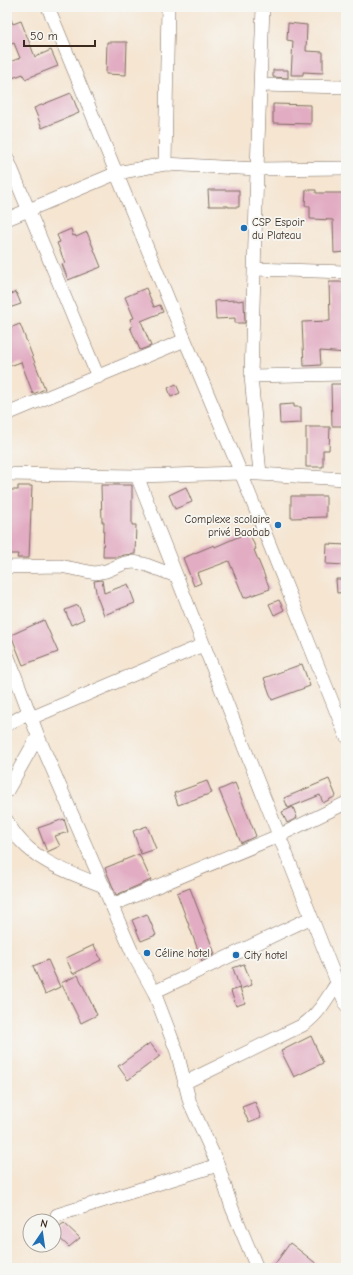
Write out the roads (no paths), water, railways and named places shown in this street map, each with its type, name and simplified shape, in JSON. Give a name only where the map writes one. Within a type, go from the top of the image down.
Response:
[{"type":"street","points":[[48,7],[241,473],[346,736]]},
{"type":"street","points":[[166,164],[168,7]]},
{"type":"street","points":[[260,474],[251,376],[257,169],[264,7]]},
{"type":"street","points":[[260,85],[346,87]]},
{"type":"street","points":[[7,158],[98,377]]},
{"type":"street","points":[[7,219],[117,173],[166,164],[257,169],[346,168]]},
{"type":"street","points":[[254,269],[346,272]]},
{"type":"street","points":[[7,414],[185,340]]},
{"type":"street","points":[[251,376],[346,374]]},
{"type":"street","points":[[7,474],[137,476],[241,473],[346,479]]},
{"type":"street","points":[[137,476],[310,918],[346,1006]]},
{"type":"street","points":[[7,567],[60,566],[95,573],[106,571],[125,563],[134,562],[144,564],[176,576]]},
{"type":"street","points":[[7,725],[203,645]]},
{"type":"street","points":[[7,654],[38,736],[132,952],[154,992],[177,1052],[190,1103],[218,1165],[232,1208],[257,1268]]},
{"type":"street","points":[[7,791],[38,736]]},
{"type":"street","points":[[112,905],[278,836],[346,803]]},
{"type":"street","points":[[7,821],[12,831],[29,849],[48,863],[104,886]]},
{"type":"street","points":[[154,992],[310,918]]},
{"type":"street","points":[[184,1083],[311,1020],[337,983]]},
{"type":"street","points":[[62,1213],[218,1165]]},
{"type":"place","name":"CSP Espoir du Plateau","points":[[244,228]]},
{"type":"place","name":"Complexe scolaire privé Baobab","points":[[278,525]]},
{"type":"place","name":"Céline hotel","points":[[147,953]]},
{"type":"place","name":"City hotel","points":[[236,955]]}]
